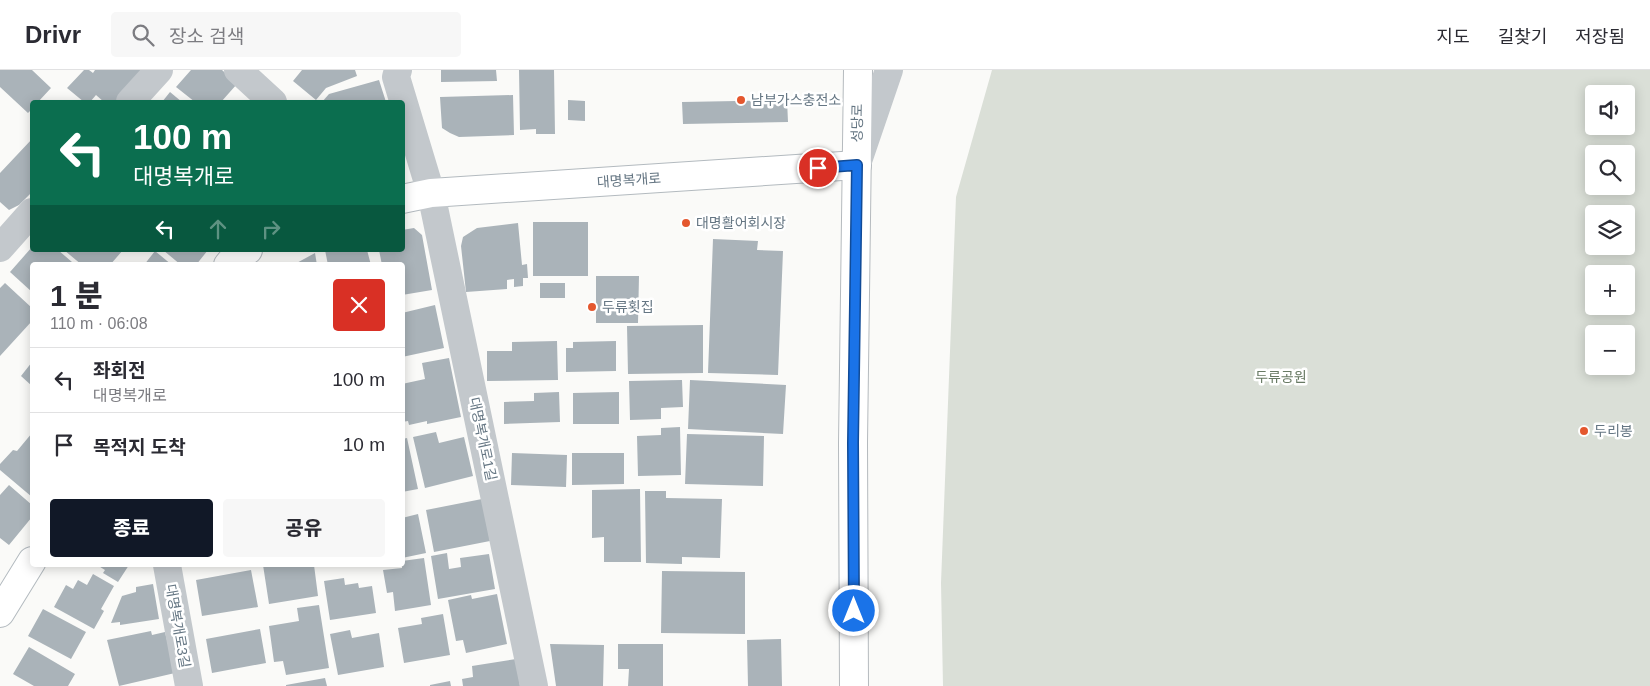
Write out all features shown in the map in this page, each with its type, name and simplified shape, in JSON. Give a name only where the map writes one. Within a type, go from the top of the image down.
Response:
[{"type":"main road","name":"성당로","points":[[854,686],[853,443],[858,70]]},
{"type":"main road","name":"대명복개로","points":[[405,198],[431,193],[857,165]]},
{"type":"main road","points":[[230,262],[245,252]]},
{"type":"main road","points":[[0,613],[30,564]]},
{"type":"street","points":[[132,100],[159,70]]},
{"type":"street","points":[[238,70],[271,100]]},
{"type":"street","name":"대명복개로1길","points":[[398,70],[396,77],[403,100]]},
{"type":"street","points":[[857,165],[889,70]]},
{"type":"street","name":"대명복개로1길","points":[[405,107],[431,193],[534,686]]},
{"type":"street","points":[[0,248],[30,214]]},
{"type":"street","name":"대명복개로3길","points":[[167,567],[189,686]]},
{"type":"green space","name":"두류공원","points":[[992,70],[1650,70],[1650,686],[943,686],[941,583],[956,197]]},
{"type":"building","points":[[0,70],[32,70],[51,88],[40,100],[30,100],[30,111],[28,113],[0,87]]},
{"type":"building","points":[[84,70],[89,70],[93,73],[95,70],[144,70],[117,100],[102,100],[96,95],[92,100],[82,100],[67,88]]},
{"type":"building","points":[[191,70],[222,70],[237,84],[223,100],[192,100],[176,87]]},
{"type":"building","points":[[302,70],[355,70],[357,76],[326,88],[316,100],[293,81]]},
{"type":"building","points":[[441,70],[496,70],[497,81],[441,82]]},
{"type":"building","points":[[519,70],[554,70],[555,134],[536,134],[536,129],[520,130]]},
{"type":"building","points":[[379,80],[385,100],[324,100],[329,94]]},
{"type":"building","points":[[170,92],[180,100],[164,100]]},
{"type":"building","points":[[513,95],[514,135],[459,137],[442,128],[440,97]]},
{"type":"building","points":[[568,100],[585,101],[585,121],[568,120]]},
{"type":"building","points":[[787,100],[788,122],[683,124],[682,102]]},
{"type":"building","points":[[30,141],[30,194],[19,205],[9,210],[0,202],[0,173]]},
{"type":"building","points":[[533,222],[588,222],[588,276],[533,276]]},
{"type":"building","points":[[518,223],[522,265],[527,264],[528,278],[523,278],[523,286],[514,287],[514,279],[507,280],[507,289],[466,292],[461,246],[463,237],[477,228]]},
{"type":"building","points":[[414,228],[422,235],[432,290],[405,294],[405,262],[381,262],[379,252],[405,252],[405,230]]},
{"type":"building","points":[[713,239],[758,241],[757,250],[783,251],[778,375],[708,373]]},
{"type":"building","points":[[30,249],[30,252],[60,252],[72,262],[30,262],[30,290],[10,272]]},
{"type":"building","points":[[66,252],[121,252],[113,262],[78,262]]},
{"type":"building","points":[[156,252],[168,262],[146,262]]},
{"type":"building","points":[[165,252],[206,252],[198,262],[177,262]]},
{"type":"building","points":[[325,252],[368,252],[370,262],[327,262]]},
{"type":"building","points":[[315,253],[316,262],[298,262]]},
{"type":"building","points":[[596,276],[639,276],[638,323],[596,323]]},
{"type":"building","points":[[5,283],[30,306],[30,323],[0,356],[0,288]]},
{"type":"building","points":[[540,283],[565,283],[565,298],[540,298]]},
{"type":"building","points":[[435,305],[444,348],[405,356],[405,312]]},
{"type":"building","points":[[703,325],[703,373],[628,374],[627,326]]},
{"type":"building","points":[[557,341],[558,380],[487,381],[487,351],[512,351],[512,342]]},
{"type":"building","points":[[616,341],[616,371],[566,372],[566,348],[573,348],[573,342]]},
{"type":"building","points":[[449,358],[461,417],[427,424],[427,421],[409,425],[408,421],[405,422],[405,383],[425,379],[422,363]]},
{"type":"building","points":[[30,365],[30,384],[21,376]]},
{"type":"building","points":[[682,380],[683,407],[661,408],[661,419],[630,420],[629,381]]},
{"type":"building","points":[[690,380],[786,385],[783,434],[688,429]]},
{"type":"building","points":[[559,392],[560,422],[504,424],[504,402],[534,401],[534,393]]},
{"type":"building","points":[[619,392],[619,424],[573,424],[573,393]]},
{"type":"building","points":[[680,427],[681,475],[638,476],[637,436],[661,435],[661,428]]},
{"type":"building","points":[[436,432],[439,443],[464,437],[473,476],[425,488],[413,437]]},
{"type":"building","points":[[687,434],[764,436],[763,486],[685,484]]},
{"type":"building","points":[[30,435],[30,495],[0,470],[0,464],[13,450],[17,451]]},
{"type":"building","points":[[405,438],[407,438],[418,489],[405,491]]},
{"type":"building","points":[[512,453],[567,455],[566,487],[511,485]]},
{"type":"building","points":[[572,453],[624,453],[624,484],[572,485]]},
{"type":"building","points":[[9,485],[30,503],[30,519],[9,545],[0,538],[0,495]]},
{"type":"building","points":[[640,489],[641,562],[604,562],[604,537],[592,538],[592,490]]},
{"type":"building","points":[[645,491],[666,491],[666,498],[722,499],[720,558],[682,557],[682,564],[646,563]]},
{"type":"building","points":[[482,499],[490,541],[434,552],[426,510]]},
{"type":"building","points":[[418,514],[426,553],[405,557],[405,517]]},
{"type":"building","points":[[447,553],[449,569],[461,567],[460,558],[489,554],[495,589],[438,599],[431,556]]},
{"type":"building","points":[[424,558],[431,605],[395,611],[393,592],[387,593],[383,570],[405,567],[405,561]]},
{"type":"building","points":[[100,567],[128,567],[118,582],[103,573],[105,570]]},
{"type":"building","points":[[263,567],[314,567],[318,596],[269,604]]},
{"type":"building","points":[[251,570],[258,607],[202,616],[196,580]]},
{"type":"building","points":[[662,571],[745,572],[745,634],[661,633]]},
{"type":"building","points":[[93,574],[114,586],[101,609],[104,611],[94,629],[54,607],[66,585],[73,589],[78,580],[87,585]]},
{"type":"building","points":[[344,578],[345,585],[358,583],[359,588],[372,586],[376,613],[330,620],[324,581]]},
{"type":"building","points":[[153,584],[159,619],[120,625],[120,622],[111,623],[122,596],[136,592],[136,587]]},
{"type":"building","points":[[497,594],[507,644],[466,653],[463,640],[456,641],[448,600],[471,595],[472,599]]},
{"type":"building","points":[[319,605],[329,668],[286,675],[283,661],[274,662],[269,626],[299,621],[297,608]]},
{"type":"building","points":[[43,609],[86,632],[71,659],[28,636]]},
{"type":"building","points":[[443,614],[450,655],[404,663],[398,628],[422,624],[421,618]]},
{"type":"building","points":[[260,629],[266,663],[212,673],[206,639]]},
{"type":"building","points":[[350,630],[352,638],[379,633],[384,667],[338,675],[330,634]]},
{"type":"building","points":[[151,631],[152,635],[165,632],[175,673],[119,686],[107,640]]},
{"type":"building","points":[[781,639],[782,686],[748,686],[747,640]]},
{"type":"building","points":[[550,644],[604,645],[603,686],[556,686]]},
{"type":"building","points":[[618,644],[663,644],[663,686],[628,686],[629,669],[618,669]]},
{"type":"building","points":[[29,647],[75,674],[68,686],[34,686],[13,674]]},
{"type":"building","points":[[516,659],[520,686],[463,686],[462,679],[473,677],[472,666]]},
{"type":"building","points":[[325,678],[327,686],[286,686],[286,685]]},
{"type":"building","points":[[450,681],[451,686],[430,686],[430,685]]},
{"type":"place","name":"남부가스충전소","points":[[741,100]]},
{"type":"place","name":"대명활어회시장","points":[[686,223]]},
{"type":"place","name":"두류횟집","points":[[592,307]]},
{"type":"place","name":"두리봉","points":[[1584,431]]},
{"type":"route","points":[[818,168],[857,165],[853,443],[854,611]]}]
